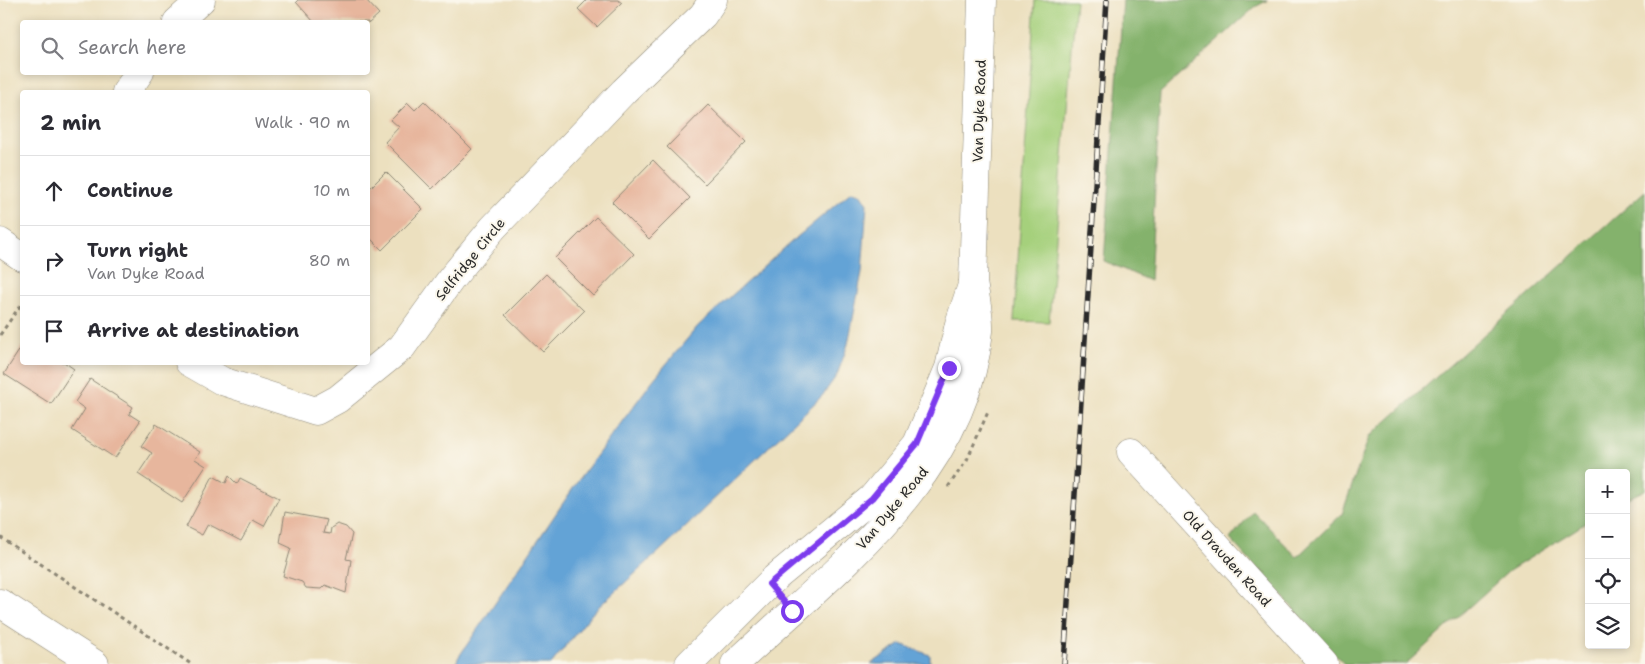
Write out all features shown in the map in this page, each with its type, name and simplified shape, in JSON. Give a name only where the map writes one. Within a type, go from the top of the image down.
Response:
[{"type":"street","points":[[178,20],[201,0]]},
{"type":"street","name":"Selfridge Circle","points":[[193,365],[222,382],[316,411],[338,400],[402,347],[451,279],[493,228],[624,91],[703,15],[713,0]]},
{"type":"street","name":"Van Dyke Road","points":[[735,664],[841,567],[886,520],[921,478],[956,418],[971,379],[979,328],[973,282],[982,0]]},
{"type":"street","points":[[127,90],[138,75]]},
{"type":"street","name":"Van Dyke Road","points":[[689,664],[769,584],[872,498],[917,444],[949,368],[959,324],[973,282]]},
{"type":"street","name":"Old Drauden Road","points":[[1131,452],[1324,664]]},
{"type":"street","points":[[769,584],[792,611]]},
{"type":"street","points":[[0,604],[95,664]]},
{"type":"path","points":[[0,335],[20,307]]},
{"type":"path","points":[[0,537],[192,664]]},
{"type":"green space","points":[[1035,0],[1076,0],[1049,322],[1014,321]]},
{"type":"green space","points":[[1123,0],[1268,0],[1255,7],[1160,93],[1150,281],[1104,261]]},
{"type":"green space","points":[[1645,191],[1645,490],[1630,497],[1630,469],[1585,469],[1585,524],[1509,571],[1408,664],[1344,664],[1230,539],[1253,511],[1297,557],[1342,514],[1369,437]]},
{"type":"water","points":[[852,191],[860,193],[867,204],[862,272],[848,344],[837,375],[822,396],[662,549],[595,610],[551,664],[456,664],[458,658],[580,478],[653,380],[698,326],[790,243]]},
{"type":"water","points":[[901,644],[930,655],[930,664],[871,664]]},
{"type":"building","points":[[298,0],[366,0],[379,14],[370,22],[370,20],[312,20],[296,2]]},
{"type":"building","points":[[587,0],[618,0],[622,3],[597,27],[578,9]]},
{"type":"building","points":[[424,101],[472,149],[432,189],[385,142],[399,127],[391,120],[408,103],[415,110]]},
{"type":"building","points":[[708,105],[746,142],[705,184],[667,147]]},
{"type":"building","points":[[653,160],[690,198],[649,239],[612,202]]},
{"type":"building","points":[[386,172],[423,209],[382,250],[370,238],[370,188]]},
{"type":"building","points":[[596,217],[634,254],[593,296],[555,258]]},
{"type":"building","points":[[546,274],[584,311],[543,352],[505,315]]},
{"type":"building","points":[[20,349],[20,365],[68,365],[74,369],[51,404],[4,374]]},
{"type":"building","points":[[90,379],[133,407],[129,414],[140,421],[115,458],[72,430],[85,409],[75,402]]},
{"type":"building","points":[[156,424],[200,452],[195,459],[206,466],[182,503],[138,474],[152,453],[141,446]]},
{"type":"building","points":[[213,476],[226,483],[229,476],[237,484],[240,478],[279,498],[264,526],[253,520],[241,541],[208,524],[202,535],[186,527]]},
{"type":"building","points":[[285,512],[327,520],[323,533],[330,534],[331,528],[337,524],[346,527],[352,534],[346,559],[351,560],[346,593],[325,585],[321,589],[306,588],[302,582],[283,576],[291,548],[280,543]]},
{"type":"railway","points":[[1064,664],[1107,0]]},
{"type":"route","points":[[792,611],[769,584],[872,498],[917,444],[949,368]]}]
